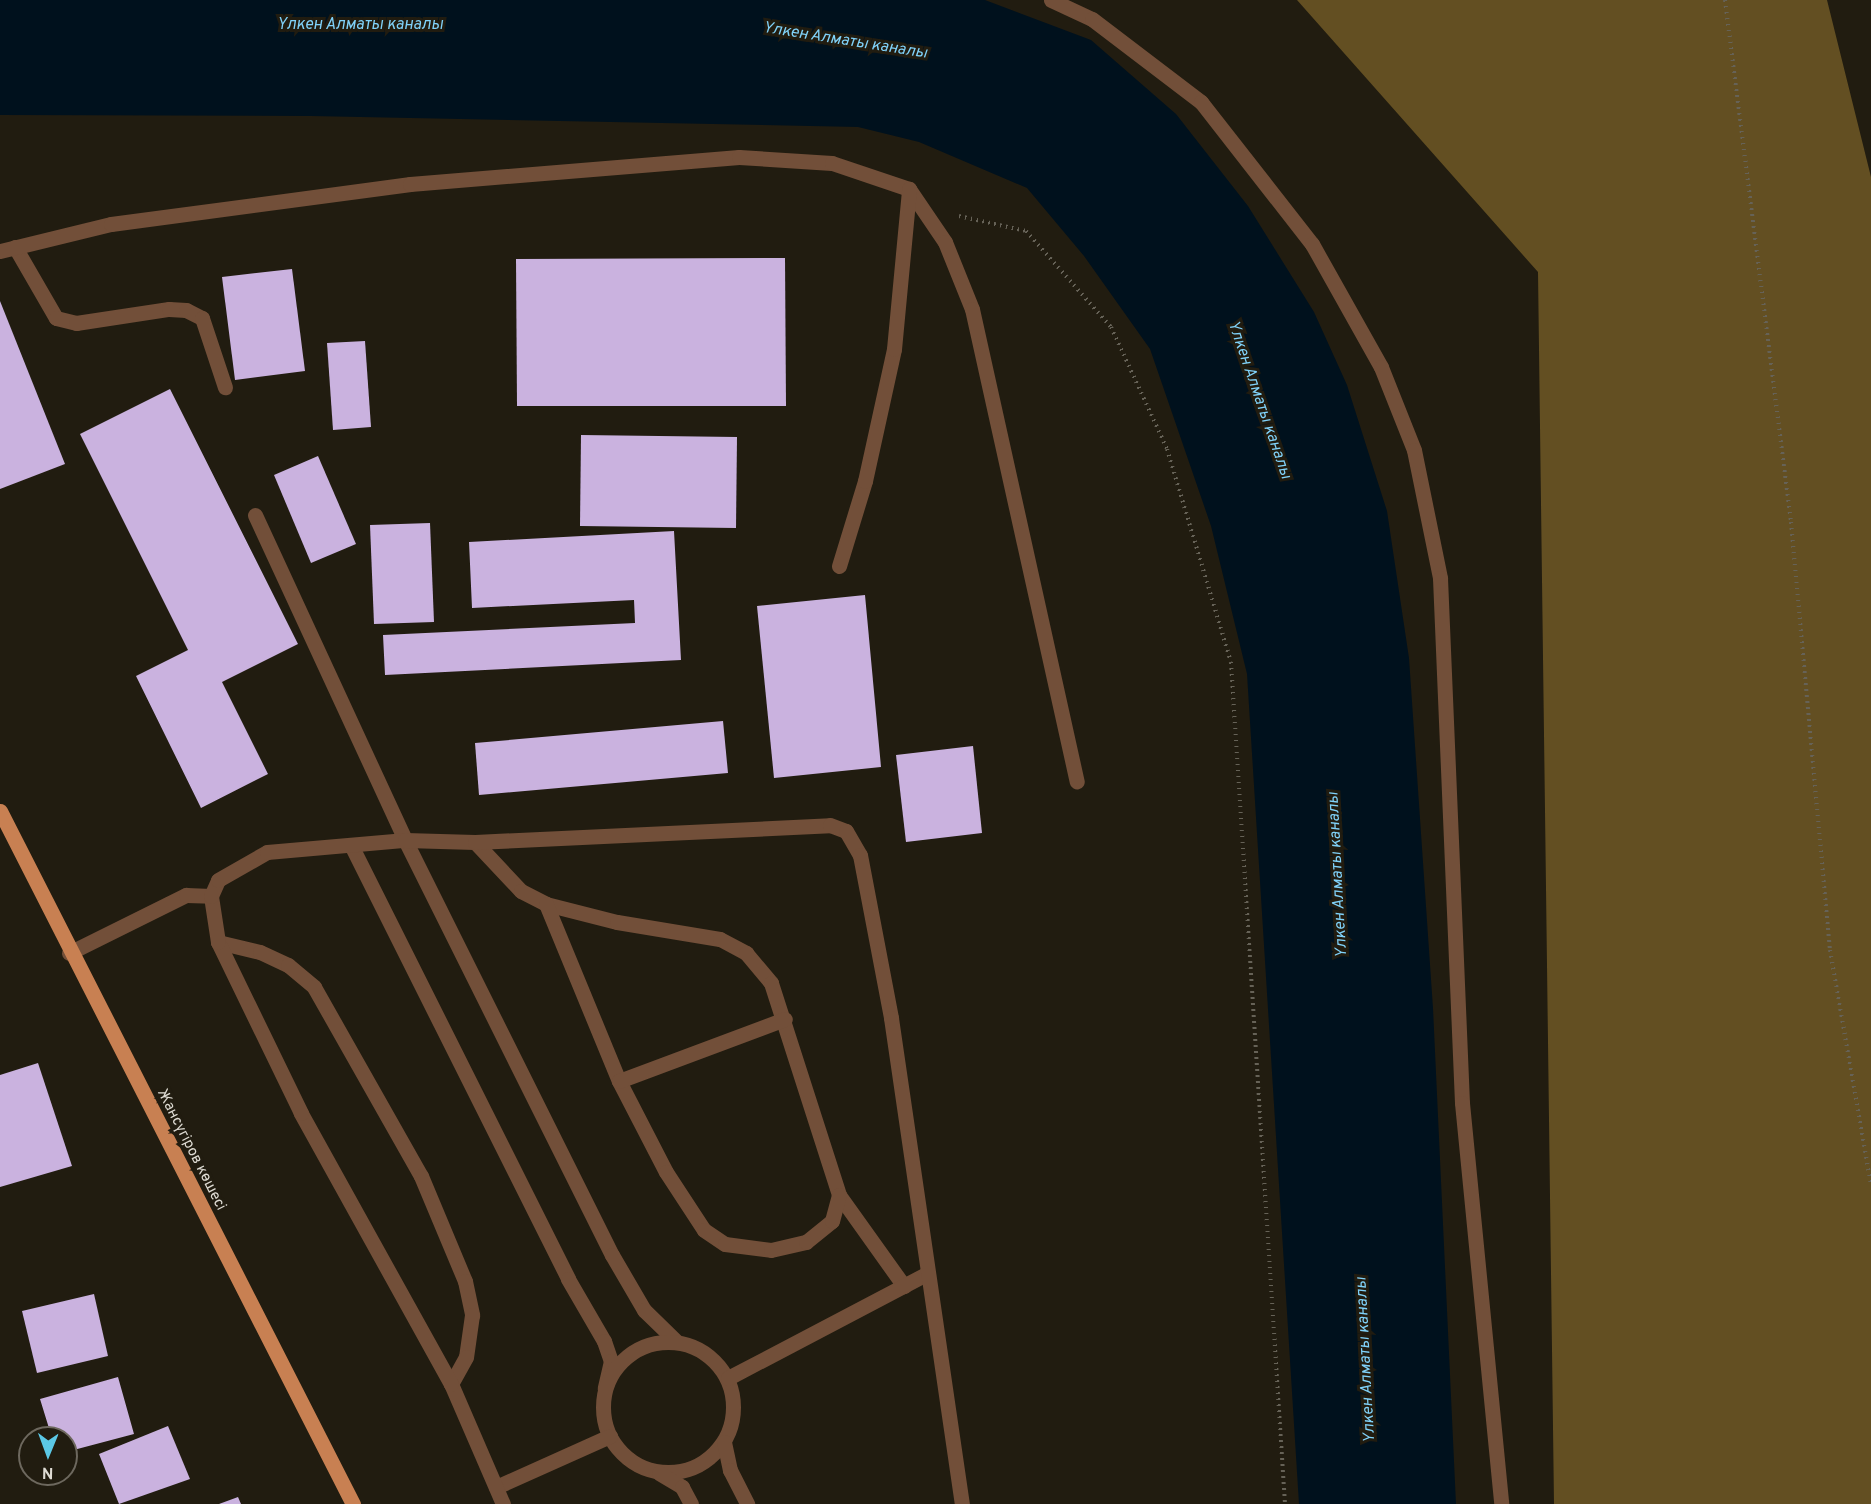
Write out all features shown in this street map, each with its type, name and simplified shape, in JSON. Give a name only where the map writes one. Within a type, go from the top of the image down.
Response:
[{"type":"main road","name":"Жансүгіров көшесі","points":[[0,811],[69,953],[353,1504]]},
{"type":"street","points":[[1051,0],[1092,19],[1201,102],[1312,244],[1381,368],[1414,450],[1440,578],[1462,1103],[1502,1504]]},
{"type":"street","points":[[225,387],[202,318],[186,310],[169,309],[76,323],[56,318],[7,249],[111,224],[410,184],[739,158],[832,163],[909,189],[945,242],[972,309],[1077,781]]},
{"type":"street","points":[[839,566],[870,460],[894,349],[909,189]]},
{"type":"street","points":[[255,515],[405,840],[612,1255],[644,1310],[677,1342],[712,1358],[728,1378],[734,1400],[724,1442],[730,1470],[747,1504]]},
{"type":"street","points":[[503,1504],[451,1384],[301,1113],[218,942],[211,896],[218,880],[267,852],[405,840],[475,843],[830,825],[846,831],[860,855],[891,1018],[926,1274],[962,1504]]},
{"type":"street","points":[[475,843],[521,891],[546,904],[618,922],[720,939],[746,953],[771,983],[785,1019],[839,1195],[904,1286]]},
{"type":"street","points":[[351,845],[568,1278],[604,1341],[611,1361],[603,1402],[610,1436],[630,1460],[676,1482],[691,1504]]},
{"type":"street","points":[[69,953],[186,895],[211,896]]},
{"type":"street","points":[[546,904],[619,1081],[673,1181],[704,1230],[725,1244],[771,1250],[806,1242],[832,1221],[839,1195]]},
{"type":"street","points":[[218,942],[260,952],[288,965],[314,987],[421,1176],[465,1281],[472,1316],[466,1357],[451,1384]]},
{"type":"street","points":[[619,1081],[785,1019]]},
{"type":"street","points":[[728,1378],[926,1274]]},
{"type":"street","points":[[605,1388],[625,1357],[645,1346],[677,1342]]},
{"type":"street","points":[[496,1487],[610,1436]]},
{"type":"street","points":[[651,1470],[689,1469],[708,1458],[724,1442]]},
{"type":"path","points":[[1725,0],[1791,522],[1830,950],[1871,1186]]},
{"type":"path","points":[[921,207],[1026,231],[1111,327],[1167,449],[1231,662],[1284,1504]]},
{"type":"shaded area","points":[[1297,0],[1827,0],[1871,177],[1871,1504],[1554,1504],[1538,272]]},
{"type":"water","name":"Үлкен Алматы каналы","points":[[0,0],[985,0],[1091,40],[1176,114],[1248,206],[1314,312],[1347,385],[1387,511],[1409,658],[1433,1008],[1456,1504],[1299,1504],[1247,674],[1211,526],[1150,349],[1084,256],[1027,188],[919,142],[858,127],[310,116],[0,115]]},
{"type":"building","points":[[785,258],[786,406],[517,406],[516,259]]},
{"type":"building","points":[[292,269],[305,371],[235,380],[222,277]]},
{"type":"building","points":[[0,301],[65,464],[0,489]]},
{"type":"building","points":[[365,341],[371,427],[333,430],[327,343]]},
{"type":"building","points":[[170,389],[298,644],[222,682],[268,774],[201,808],[136,676],[188,650],[80,434]]},
{"type":"building","points":[[581,435],[737,437],[736,528],[580,526]]},
{"type":"building","points":[[318,456],[356,544],[311,563],[274,475]]},
{"type":"building","points":[[430,523],[434,622],[374,624],[370,525]]},
{"type":"building","points":[[674,531],[681,660],[385,675],[383,635],[635,623],[634,600],[472,608],[469,542]]},
{"type":"building","points":[[865,595],[881,767],[774,778],[757,606]]},
{"type":"building","points":[[723,721],[728,773],[479,795],[475,743]]},
{"type":"building","points":[[973,746],[982,833],[906,842],[896,755]]},
{"type":"building","points":[[38,1063],[72,1166],[0,1187],[0,1075]]},
{"type":"building","points":[[94,1294],[108,1356],[37,1373],[22,1311]]},
{"type":"building","points":[[118,1377],[134,1434],[78,1449],[78,1426],[48,1426],[40,1399]]},
{"type":"building","points":[[168,1426],[190,1479],[119,1504],[99,1454]]},
{"type":"building","points":[[238,1497],[241,1504],[219,1504]]}]
